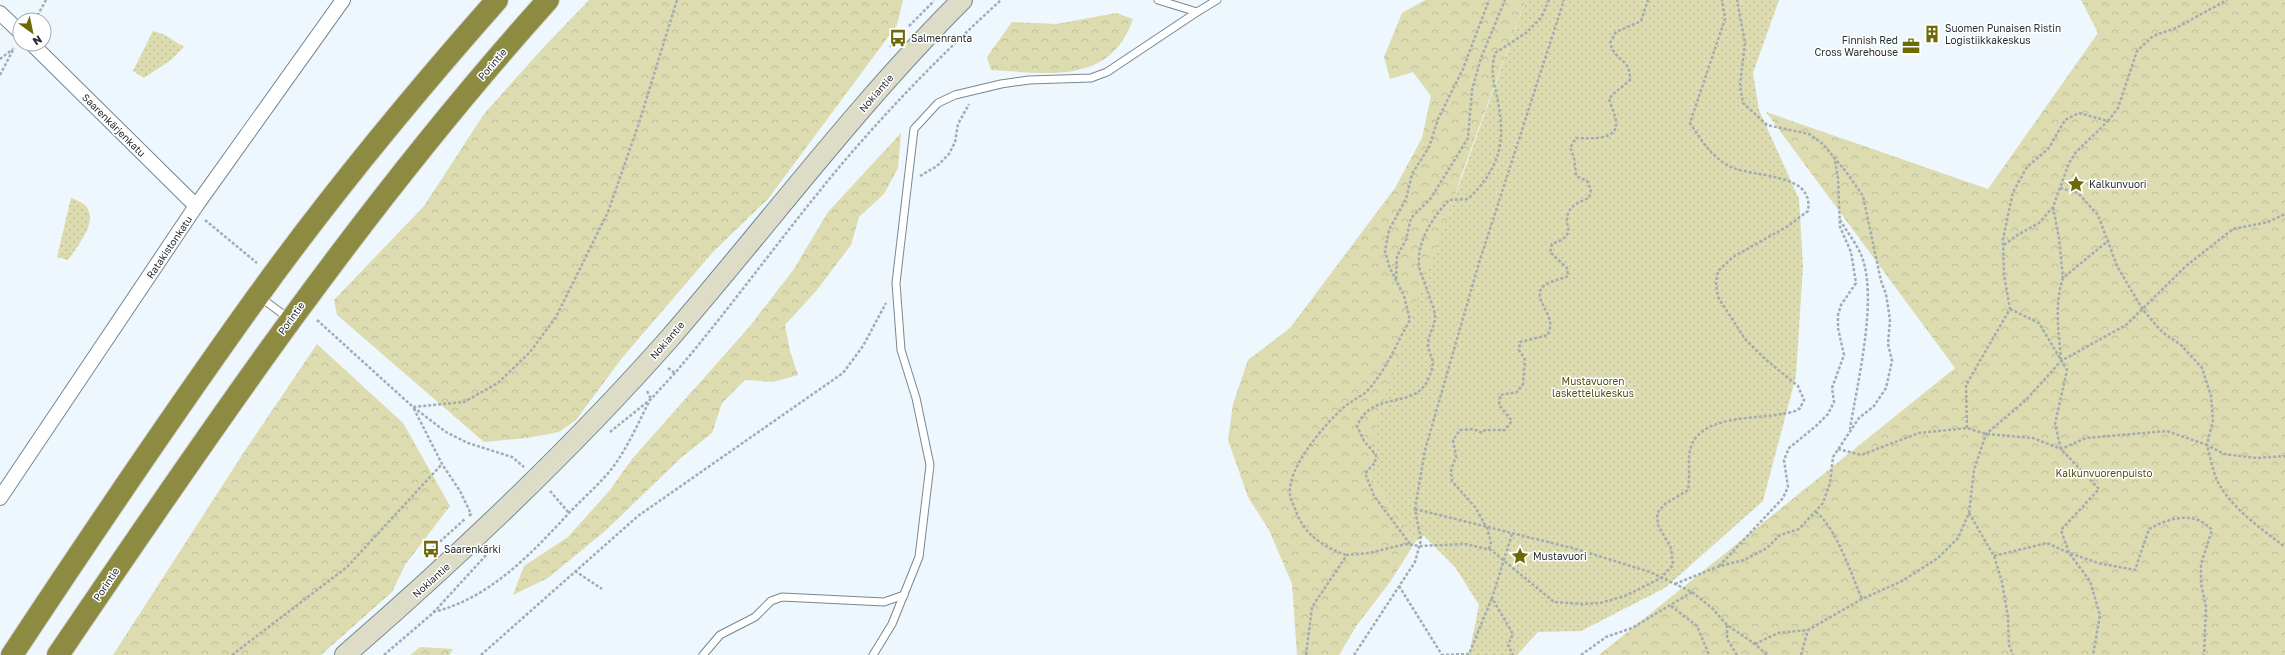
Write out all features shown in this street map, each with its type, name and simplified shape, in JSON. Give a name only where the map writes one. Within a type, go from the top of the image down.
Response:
[{"type":"highway","points":[[12,655],[148,451],[258,295],[357,166],[432,74],[497,0]]},
{"type":"highway","name":"Porintie","points":[[58,655],[290,320],[383,196],[463,98],[548,0]]},
{"type":"main road","name":"Nokiantie","points":[[345,655],[446,566],[581,433],[668,339],[874,94],[962,0]]},
{"type":"street","name":"Ratakistonkatu","points":[[0,498],[196,206],[343,0]]},
{"type":"street","points":[[0,13],[12,29]]},
{"type":"street","name":"Saarenkärjenkatu","points":[[40,52],[196,206]]},
{"type":"lane","points":[[1158,0],[1197,12]]},
{"type":"lane","points":[[873,655],[892,624],[919,557],[930,465],[916,398],[901,350],[896,283],[914,129],[938,103],[954,96],[1028,80],[1091,78],[1107,72],[1217,0]]},
{"type":"lane","points":[[258,295],[290,320]]},
{"type":"lane","points":[[702,655],[720,635],[755,617],[771,600],[782,597],[884,602],[904,595]]},
{"type":"path","points":[[39,12],[46,0]]},
{"type":"path","points":[[413,408],[464,402],[498,383],[530,352],[556,318],[608,212],[638,126],[677,0]]},
{"type":"path","points":[[923,11],[934,0]]},
{"type":"path","points":[[433,612],[451,608],[474,598],[505,575],[554,531],[613,467],[628,443],[651,399],[675,373],[840,166],[916,80],[1001,0]]},
{"type":"path","points":[[1489,0],[1463,69],[1438,119],[1429,147],[1412,174],[1406,199],[1389,230],[1385,251],[1404,296],[1410,320],[1381,373],[1367,391],[1343,408],[1306,452],[1293,475],[1290,494],[1298,518],[1314,538],[1330,549],[1347,555],[1410,545],[1465,544],[1489,549],[1554,602],[1582,604],[1600,603],[1625,596],[1661,578],[1673,565],[1671,548],[1658,524],[1657,513],[1665,504],[1688,490],[1689,453],[1693,442],[1716,424],[1791,413],[1799,409],[1804,400],[1798,386],[1764,358],[1746,339],[1718,297],[1716,284],[1718,271],[1733,257],[1788,226],[1808,212],[1810,203],[1805,191],[1796,183],[1778,177],[1756,175],[1725,164],[1708,150],[1690,123],[1725,19],[1722,0]]},
{"type":"path","points":[[1396,279],[1396,256],[1406,240],[1411,218],[1431,198],[1468,138],[1474,84],[1481,58],[1505,0]]},
{"type":"path","points":[[1410,545],[1374,496],[1365,473],[1375,463],[1376,455],[1364,441],[1357,426],[1360,418],[1370,408],[1395,399],[1410,397],[1422,390],[1429,378],[1434,362],[1428,341],[1435,318],[1419,264],[1421,246],[1434,215],[1449,200],[1468,199],[1485,183],[1498,160],[1502,120],[1491,70],[1495,53],[1526,33],[1541,18],[1549,0]]},
{"type":"path","points":[[1354,655],[1415,562],[1420,546],[1415,509],[1425,450],[1479,263],[1564,0]]},
{"type":"path","points":[[1489,549],[1491,542],[1487,528],[1475,507],[1452,481],[1451,470],[1456,457],[1453,440],[1460,430],[1473,429],[1482,433],[1485,430],[1505,430],[1512,421],[1499,405],[1500,395],[1517,392],[1523,384],[1526,365],[1524,357],[1519,350],[1520,342],[1548,335],[1550,323],[1547,311],[1539,297],[1540,292],[1548,283],[1556,282],[1568,276],[1567,268],[1550,252],[1552,244],[1563,239],[1568,233],[1567,217],[1571,207],[1577,202],[1589,198],[1592,190],[1587,182],[1576,176],[1574,157],[1570,148],[1576,138],[1603,138],[1613,131],[1616,122],[1609,99],[1614,92],[1622,88],[1630,80],[1630,71],[1625,62],[1613,54],[1610,43],[1616,32],[1641,21],[1648,0]]},
{"type":"path","points":[[1675,584],[1717,567],[1744,560],[1767,548],[1780,536],[1799,529],[1816,512],[1823,504],[1830,483],[1833,457],[1850,430],[1860,418],[1874,406],[1886,388],[1892,361],[1888,344],[1890,320],[1886,294],[1881,281],[1863,196],[1823,144],[1809,134],[1766,125],[1743,103],[1740,85],[1745,43],[1737,0]]},
{"type":"path","points":[[2004,245],[2019,234],[2039,223],[2053,207],[2076,152],[2088,142],[2118,108],[2137,51],[2153,36],[2176,28],[2227,0]]},
{"type":"path","points":[[0,59],[12,50]]},
{"type":"path","points":[[0,75],[12,52]]},
{"type":"path","points":[[937,166],[949,154],[955,142],[958,124],[977,90]]},
{"type":"path","points":[[1967,428],[1966,385],[2010,309],[2004,275],[2003,239],[2013,192],[2028,167],[2048,148],[2066,120],[2079,113],[2108,121]]},
{"type":"path","points":[[1717,567],[1783,498],[1788,487],[1784,460],[1789,448],[1828,414],[1834,402],[1832,388],[1844,355],[1838,328],[1838,315],[1841,305],[1856,283],[1851,252],[1840,227],[1838,178],[1834,159]]},
{"type":"path","points":[[2060,188],[2078,192],[2098,215],[2109,240],[2117,266],[2143,310],[2162,332],[2181,345],[2202,368],[2211,396],[2213,420],[2207,445],[2214,472],[2221,488],[2245,515],[2285,547]]},
{"type":"path","points":[[196,206],[205,220],[257,263]]},
{"type":"path","points":[[2053,207],[2059,238],[2063,278],[2060,286],[2058,312],[2061,361]]},
{"type":"path","points":[[1755,644],[1778,633],[1808,630],[1862,599],[1902,581],[1938,558],[1958,538],[1969,513],[1974,470],[1986,434],[2026,400],[2061,361],[2126,325],[2143,310],[2186,266],[2233,229],[2268,222],[2285,214]]},
{"type":"path","points":[[1839,218],[1862,257],[1868,290],[1864,334],[1850,430]]},
{"type":"path","points":[[2063,278],[2109,240]]},
{"type":"path","points":[[481,655],[638,516],[843,373],[863,346],[896,283]]},
{"type":"path","points":[[2010,309],[2038,323],[2067,370],[2055,424],[2061,449]]},
{"type":"path","points":[[317,320],[413,408],[451,435],[468,443],[512,457],[526,468]]},
{"type":"path","points":[[668,368],[675,373]]},
{"type":"path","points":[[646,391],[651,399]]},
{"type":"path","points":[[413,408],[442,464],[460,492],[471,514],[425,555]]},
{"type":"path","points":[[1838,449],[1861,455],[1919,433],[1967,428],[1986,434],[2033,438],[2061,449],[2099,489],[2061,530],[2069,553],[2090,581],[2100,615],[2093,655]]},
{"type":"path","points":[[2061,449],[2086,438],[2167,431],[2207,445],[2224,454],[2257,458],[2285,456]]},
{"type":"path","points":[[232,655],[348,567],[442,464]]},
{"type":"path","points":[[550,491],[570,513]]},
{"type":"path","points":[[1415,509],[1576,549],[1661,578],[1692,592],[1712,608],[1727,625],[1755,644],[1767,655]]},
{"type":"path","points":[[1816,512],[1823,517],[1862,599]]},
{"type":"path","points":[[1969,513],[1994,556],[2004,596],[2008,617],[2009,645],[2013,655]]},
{"type":"path","points":[[1994,556],[2047,543],[2069,553],[2098,563],[2135,570],[2149,529],[2164,521],[2185,517],[2204,521],[2212,530],[2202,564],[2201,584],[2206,607],[2204,655]]},
{"type":"path","points":[[1399,586],[1442,655],[1469,654],[1492,598],[1512,534]]},
{"type":"path","points":[[1306,655],[1312,607],[1347,555]]},
{"type":"path","points":[[575,571],[602,590]]},
{"type":"path","points":[[1580,655],[1606,637],[1632,628],[1671,606],[1692,592]]},
{"type":"path","points":[[1492,598],[1513,634],[1508,645],[1513,655]]},
{"type":"path","points":[[1671,606],[1697,626],[1708,655]]},
{"type":"path","points":[[1727,625],[1727,639],[1737,655]]},
{"type":"path","points":[[1801,655],[1808,630]]},
{"type":"green space","points":[[589,0],[903,0],[897,25],[768,199],[713,252],[622,358],[576,420],[559,432],[527,438],[484,442],[337,315],[334,300],[424,206],[484,114],[542,49]]},
{"type":"green space","points":[[1425,0],[1526,0],[1461,176],[1371,477],[1416,541],[1390,582],[1357,625],[1339,655],[1297,655],[1292,584],[1269,530],[1248,497],[1228,440],[1233,404],[1248,360],[1290,328],[1395,188],[1422,138],[1431,96],[1413,72],[1390,79],[1384,57],[1402,13]]},
{"type":"green space","name":"Mustavuoren laskettelukeskus","points":[[1526,0],[1779,0],[1753,73],[1759,110],[1799,199],[1803,266],[1796,376],[1763,501],[1665,588],[1581,631],[1538,632],[1517,655],[1469,655],[1479,605],[1455,567],[1424,536],[1416,541],[1371,477],[1375,429],[1410,320]]},
{"type":"green space","name":"Kalkunvuorenpuisto","points":[[2081,0],[2285,0],[2285,655],[1599,655],[1955,368],[1766,112],[1988,189],[2098,33]]},
{"type":"green space","points":[[1116,13],[1133,19],[1123,41],[1109,56],[1093,65],[1074,71],[1054,73],[991,70],[987,57],[1012,22],[1056,24]]},
{"type":"green space","points":[[153,31],[165,35],[184,47],[171,60],[144,78],[133,71]]},
{"type":"green space","points":[[901,133],[898,168],[884,194],[859,217],[851,245],[817,290],[785,325],[790,351],[798,375],[773,382],[745,380],[722,403],[712,433],[682,457],[605,531],[548,578],[513,595],[524,566],[568,537],[610,490],[632,459],[750,326],[794,269],[828,212]]},
{"type":"green space","points":[[71,198],[82,203],[88,210],[90,217],[89,226],[85,234],[68,260],[57,257]]},
{"type":"green space","points":[[317,344],[403,423],[450,506],[405,565],[392,592],[321,655],[113,655],[246,449]]},
{"type":"green space","points":[[420,647],[453,649],[449,655],[410,655]]},
{"type":"place","name":"Suomen Punaisen Ristin Logistiikkakeskus","points":[[1932,34]]},
{"type":"place","name":"Salmenranta","points":[[898,38]]},
{"type":"place","name":"Finnish Red Cross Warehouse","points":[[1911,46]]},
{"type":"place","name":"Kalkunvuori","points":[[2076,184]]},
{"type":"place","name":"Saarenkärki","points":[[431,549]]},
{"type":"place","name":"Mustavuori","points":[[1520,556]]}]
